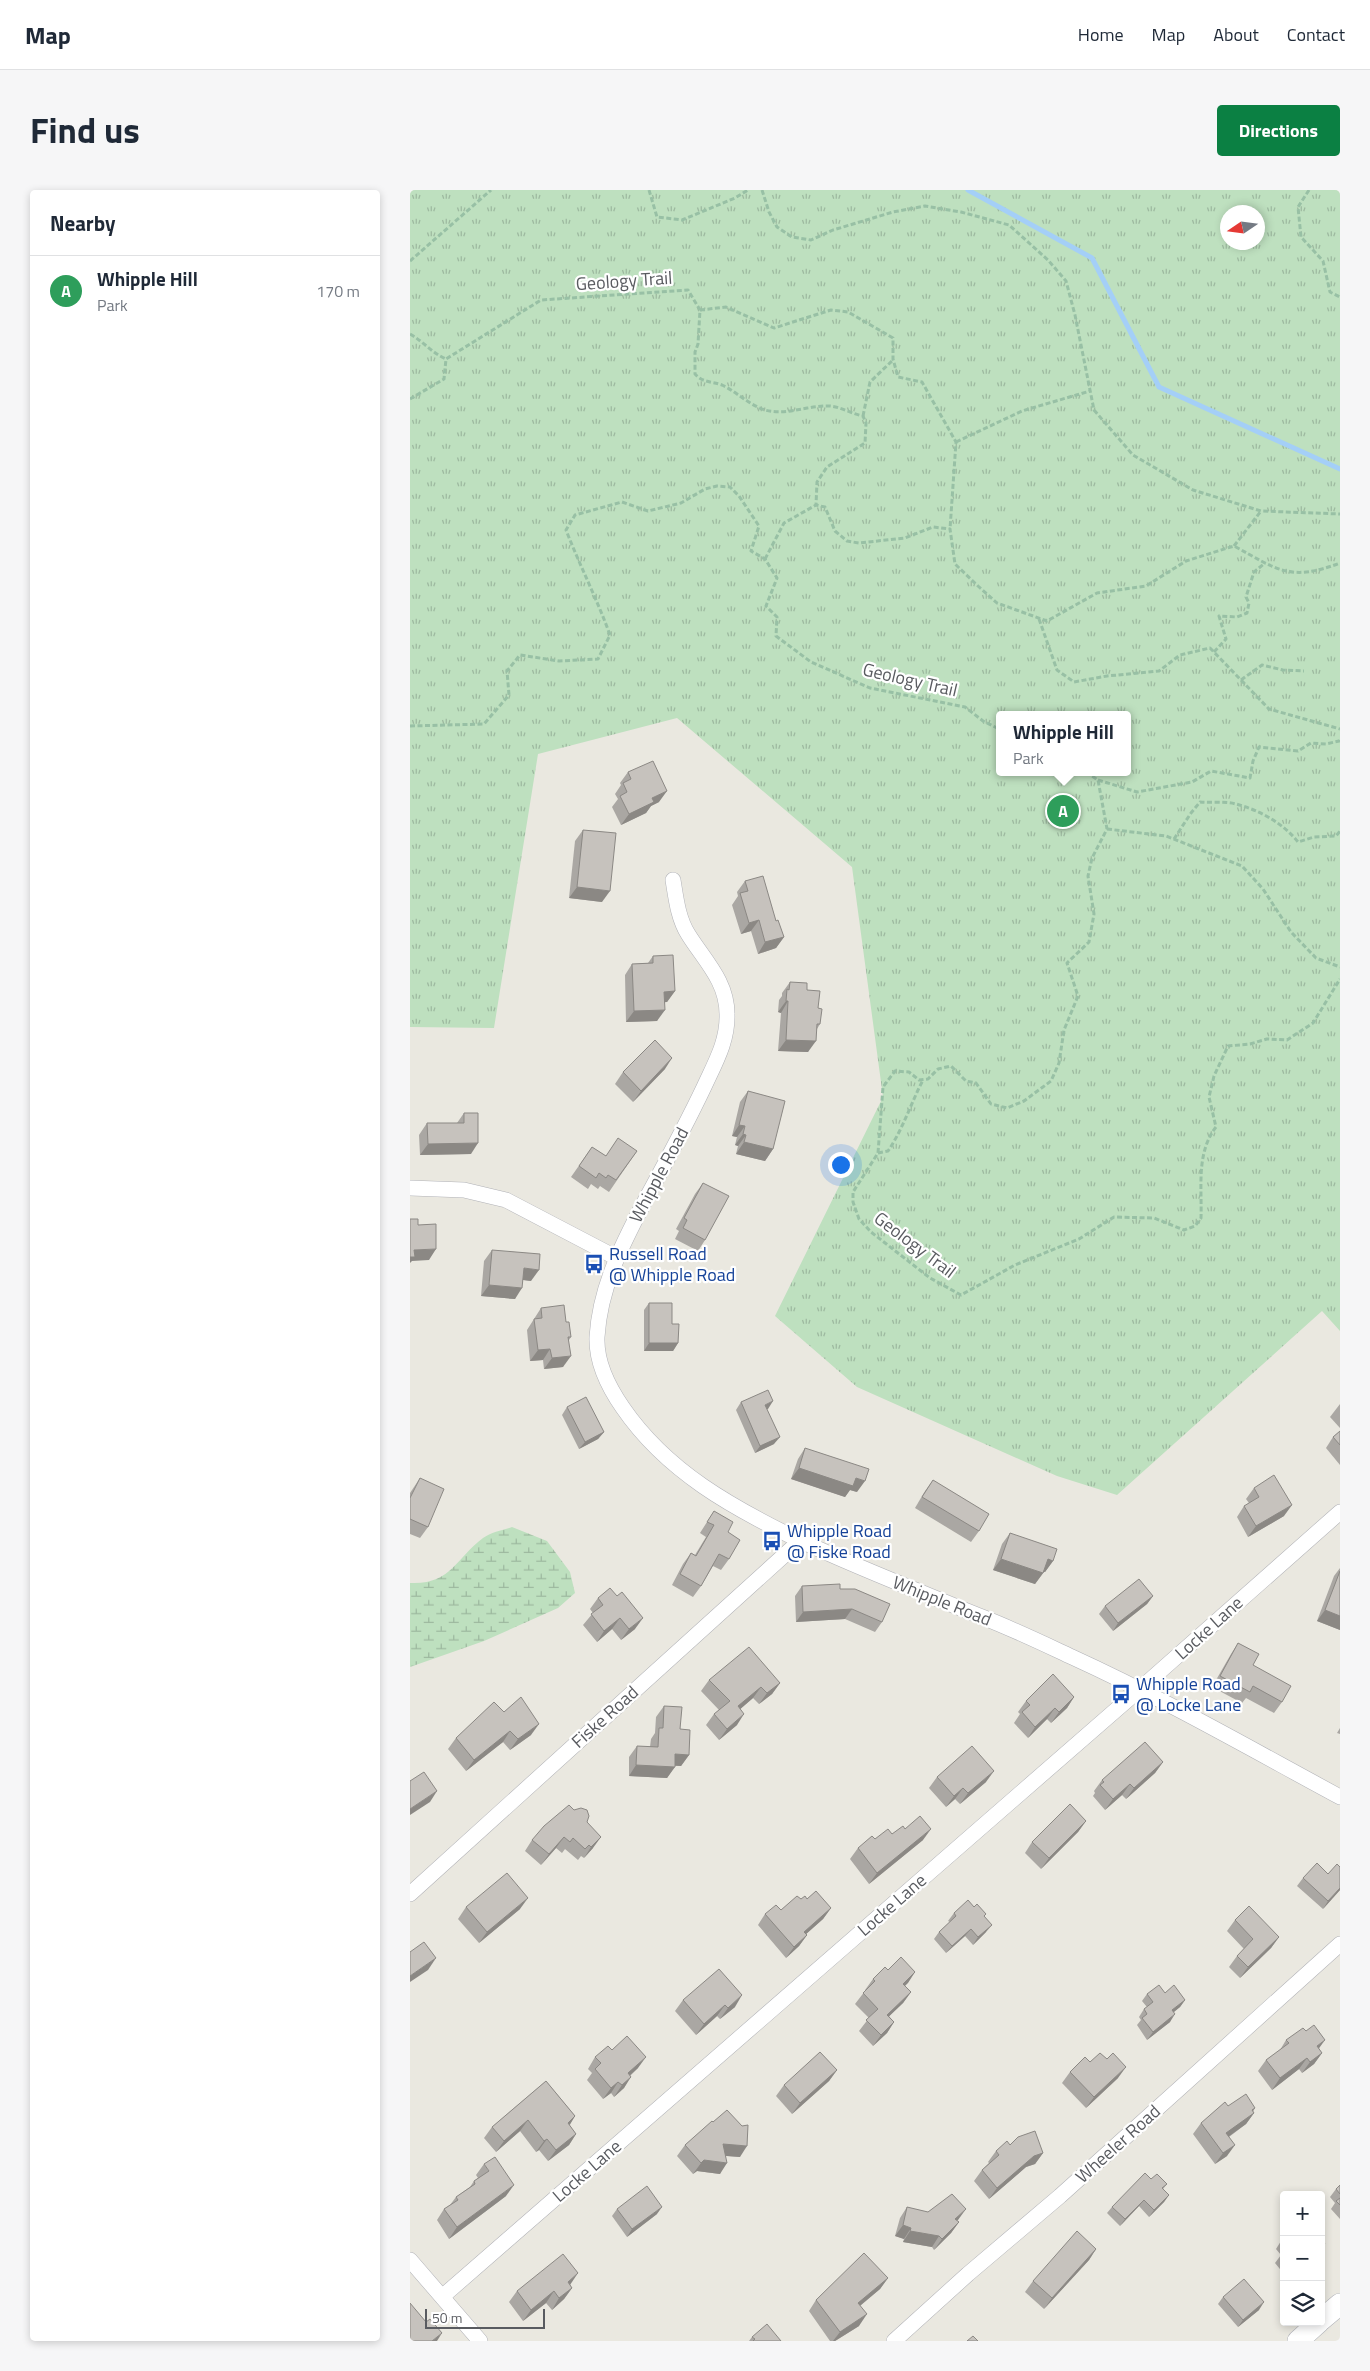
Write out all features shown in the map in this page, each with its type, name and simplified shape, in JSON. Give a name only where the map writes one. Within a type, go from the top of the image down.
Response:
[{"type":"main road","points":[[1325,2317],[1340,2304]]},
{"type":"main road","points":[[1298,2341],[1314,2326]]},
{"type":"street","name":"Whipple Road","points":[[673,880],[684,926],[721,982],[726,1000],[726,1028],[722,1048],[696,1104],[617,1258],[603,1296],[597,1338],[602,1366],[617,1400],[656,1448],[691,1478],[747,1515],[853,1565],[1002,1625],[1140,1689],[1340,1796]]},
{"type":"street","points":[[410,1188],[455,1189],[487,1194],[506,1200],[617,1258]]},
{"type":"street","name":"Locke Lane","points":[[443,2296],[1140,1689],[1340,1512]]},
{"type":"street","name":"Fiske Road","points":[[410,1894],[801,1540]]},
{"type":"street","name":"Wheeler Road","points":[[894,2341],[968,2274],[1060,2196],[1340,1944]]},
{"type":"street","points":[[410,2260],[480,2341]]},
{"type":"path","points":[[410,261],[492,190]]},
{"type":"path","points":[[648,190],[657,217],[682,220],[735,198],[748,190]]},
{"type":"path","points":[[762,190],[768,212],[777,227],[792,237],[811,240],[833,230],[893,212],[925,206],[961,212],[1009,225],[1048,260],[1066,281],[1075,315],[1094,410],[1133,455],[1193,490],[1261,511],[1340,514]]},
{"type":"path","points":[[1309,190],[1298,207],[1301,237],[1323,261],[1330,292],[1340,297]]},
{"type":"path","name":"Geology Trail","points":[[446,359],[541,300],[688,290],[700,310]]},
{"type":"path","points":[[863,416],[850,414],[832,406],[806,406],[789,412],[766,410],[722,385],[701,381],[695,374],[700,310],[726,307],[774,328],[831,310],[848,312],[893,338],[893,359],[898,377],[922,382],[956,442],[950,529],[955,564],[997,604],[1047,621],[1097,594],[1146,586],[1186,561],[1234,546],[1261,511]]},
{"type":"path","points":[[410,334],[421,340],[432,353],[446,359],[444,379],[410,400]]},
{"type":"path","points":[[816,504],[817,482],[827,467],[865,443],[866,423],[863,416],[870,382],[893,359]]},
{"type":"path","points":[[956,442],[1022,412],[1090,391]]},
{"type":"path","name":"Geology Trail","points":[[410,725],[484,724],[509,695],[507,671],[520,655],[559,662],[598,659],[610,635],[597,598],[581,568],[566,530],[575,515],[622,502],[648,511],[681,503],[704,489],[717,486],[730,487],[739,496],[759,526],[751,551],[766,559],[777,578],[766,606],[777,617],[776,636],[810,662],[870,688],[965,707],[983,721],[996,727]]},
{"type":"path","points":[[816,504],[824,507],[835,531],[847,540],[859,543],[905,538],[933,527],[950,529]]},
{"type":"path","points":[[766,559],[784,523],[816,504]]},
{"type":"path","points":[[1234,546],[1266,563],[1292,573],[1316,572],[1340,563]]},
{"type":"path","points":[[1214,652],[1226,638],[1219,616],[1237,617],[1247,613],[1249,602],[1246,597],[1254,572],[1266,563]]},
{"type":"path","points":[[1039,618],[1057,670],[1074,682],[1107,676],[1159,671],[1180,655],[1210,648],[1269,709],[1340,729]]},
{"type":"path","points":[[1241,680],[1262,665],[1283,670],[1304,671]]},
{"type":"path","points":[[1092,776],[1098,780],[1137,792],[1160,790],[1192,782],[1211,772],[1250,778],[1253,761],[1259,747],[1298,751],[1311,743],[1326,744],[1339,741],[1340,738]]},
{"type":"path","points":[[878,1153],[888,1152],[898,1136],[907,1111],[924,1079],[928,1079],[938,1069],[951,1066],[966,1081],[976,1083],[991,1104],[1007,1108],[1024,1101],[1051,1081],[1059,1063],[1064,1030],[1078,996],[1067,963],[1089,942],[1094,914],[1088,876],[1092,858],[1107,829],[1098,780]]},
{"type":"path","points":[[1174,839],[1200,802],[1234,803],[1267,816],[1291,832],[1298,842],[1314,837],[1336,836],[1340,831]]},
{"type":"path","points":[[1107,829],[1166,836],[1242,866],[1263,889],[1291,932],[1316,958],[1340,967]]},
{"type":"path","name":"Geology Trail","points":[[924,1079],[919,1080],[909,1072],[896,1071],[883,1087],[878,1153],[853,1192],[853,1202],[859,1219],[871,1232],[930,1278],[961,1295],[1015,1265],[1079,1240],[1114,1217],[1154,1218],[1184,1230],[1195,1226],[1201,1218],[1202,1155],[1209,1136],[1216,1127],[1209,1097],[1214,1076],[1228,1046],[1250,1044],[1267,1039],[1287,1040],[1313,1023],[1340,979]]},
{"type":"green space","points":[[410,190],[1340,190],[1340,1331],[1322,1311],[1117,1495],[1057,1476],[857,1387],[775,1316],[883,1097],[852,867],[677,718],[538,754],[494,1028],[410,1027]]},
{"type":"green space","points":[[512,1527],[547,1541],[570,1572],[575,1593],[558,1608],[484,1641],[410,1667],[410,1583],[435,1580],[452,1569],[483,1538]]},
{"type":"building","points":[[653,761],[667,791],[652,798],[654,802],[629,814],[620,796],[627,792],[623,783],[631,779],[628,772]]},
{"type":"building","points":[[583,830],[616,833],[610,891],[577,887]]},
{"type":"building","points":[[763,876],[776,921],[778,920],[784,937],[765,942],[759,920],[749,923],[740,893],[748,891],[745,881]]},
{"type":"building","points":[[673,955],[675,991],[664,992],[665,1010],[634,1011],[632,964],[653,963],[653,956]]},
{"type":"building","points":[[790,982],[807,983],[807,990],[820,991],[818,1008],[822,1009],[820,1024],[817,1024],[816,1041],[786,1040],[788,1001],[786,1001]]},
{"type":"building","points":[[655,1040],[672,1058],[641,1091],[623,1072]]},
{"type":"building","points":[[748,1091],[785,1101],[773,1149],[744,1142],[746,1135],[743,1134],[745,1126],[739,1125]]},
{"type":"building","points":[[464,1113],[478,1113],[478,1143],[428,1144],[427,1123],[464,1123]]},
{"type":"building","points":[[618,1138],[637,1151],[616,1180],[608,1175],[606,1178],[599,1173],[596,1178],[579,1166],[592,1147],[606,1156]]},
{"type":"building","points":[[703,1183],[729,1196],[705,1240],[683,1228],[687,1220],[684,1218]]},
{"type":"building","points":[[410,1219],[418,1219],[418,1225],[436,1224],[436,1249],[414,1250],[415,1257],[410,1257]]},
{"type":"building","points":[[492,1250],[540,1254],[539,1270],[524,1268],[522,1288],[489,1285]]},
{"type":"building","points":[[649,1303],[672,1303],[672,1324],[679,1324],[678,1343],[649,1343]]},
{"type":"building","points":[[564,1305],[566,1322],[569,1322],[571,1337],[568,1337],[571,1356],[552,1358],[550,1349],[538,1350],[534,1319],[542,1318],[541,1308]]},
{"type":"building","points":[[768,1390],[773,1401],[765,1405],[780,1437],[760,1446],[741,1402]]},
{"type":"building","points":[[586,1397],[604,1432],[585,1442],[567,1407]]},
{"type":"building","points":[[1340,1431],[1340,1445],[1333,1437]]},
{"type":"building","points":[[805,1448],[869,1469],[865,1481],[856,1478],[853,1486],[799,1468]]},
{"type":"building","points":[[1274,1475],[1292,1505],[1256,1526],[1244,1506],[1259,1497],[1254,1488]]},
{"type":"building","points":[[420,1478],[444,1489],[428,1527],[410,1519],[410,1498]]},
{"type":"building","points":[[933,1480],[989,1514],[979,1531],[922,1497]]},
{"type":"building","points":[[714,1511],[733,1522],[728,1532],[740,1540],[729,1559],[719,1554],[701,1586],[680,1574],[691,1553],[696,1556],[714,1525],[707,1522]]},
{"type":"building","points":[[1010,1533],[1057,1549],[1053,1561],[1048,1559],[1043,1573],[1001,1559]]},
{"type":"building","points":[[1340,1571],[1340,1616],[1325,1610]]},
{"type":"building","points":[[1139,1579],[1153,1596],[1118,1623],[1105,1606]]},
{"type":"building","points":[[840,1584],[840,1589],[855,1589],[890,1604],[882,1622],[852,1609],[803,1612],[802,1586]]},
{"type":"building","points":[[610,1588],[617,1596],[622,1592],[643,1618],[629,1629],[620,1618],[604,1631],[591,1614],[603,1605],[598,1598]]},
{"type":"building","points":[[1238,1643],[1259,1654],[1253,1665],[1291,1686],[1282,1702],[1253,1686],[1250,1692],[1220,1676]]},
{"type":"building","points":[[749,1647],[780,1683],[767,1693],[761,1687],[738,1706],[744,1714],[727,1729],[714,1714],[730,1701],[709,1680]]},
{"type":"building","points":[[1053,1674],[1074,1697],[1059,1712],[1055,1708],[1035,1727],[1022,1712],[1030,1705],[1026,1701]]},
{"type":"building","points":[[521,1697],[539,1724],[518,1739],[510,1731],[474,1760],[456,1738],[494,1702],[504,1712]]},
{"type":"building","points":[[664,1706],[682,1707],[680,1729],[690,1730],[689,1755],[675,1754],[675,1767],[636,1765],[637,1746],[658,1747],[659,1728],[663,1728]]},
{"type":"building","points":[[1145,1742],[1163,1762],[1134,1788],[1130,1784],[1113,1799],[1100,1785],[1104,1782],[1102,1780]]},
{"type":"building","points":[[972,1746],[994,1771],[968,1793],[963,1788],[954,1796],[937,1777]]},
{"type":"building","points":[[424,1772],[437,1791],[410,1809],[410,1781]]},
{"type":"building","points":[[1070,1804],[1086,1821],[1049,1858],[1032,1842]]},
{"type":"building","points":[[569,1805],[574,1810],[581,1808],[587,1810],[589,1816],[587,1822],[601,1837],[591,1847],[589,1845],[585,1849],[573,1838],[570,1842],[564,1837],[549,1854],[532,1840],[544,1826]]},
{"type":"building","points":[[920,1816],[931,1829],[877,1873],[858,1848],[872,1836],[875,1839],[888,1829],[892,1834],[903,1826],[905,1829]]},
{"type":"building","points":[[1317,1863],[1328,1874],[1337,1864],[1340,1867],[1340,1888],[1328,1901],[1303,1878]]},
{"type":"building","points":[[507,1873],[528,1898],[487,1932],[466,1907]]},
{"type":"building","points":[[816,1891],[831,1908],[804,1932],[807,1935],[794,1947],[765,1914],[776,1905],[781,1910],[797,1896],[801,1899],[805,1896],[807,1899]]},
{"type":"building","points":[[968,1900],[974,1907],[977,1904],[986,1914],[984,1916],[992,1925],[978,1937],[971,1929],[952,1946],[939,1932],[956,1916],[954,1913]]},
{"type":"building","points":[[1249,1906],[1279,1937],[1248,1967],[1237,1956],[1253,1939],[1235,1920]]},
{"type":"building","points":[[424,1942],[436,1958],[410,1976],[410,1952]]},
{"type":"building","points":[[901,1957],[915,1972],[903,1984],[911,1992],[887,2015],[894,2022],[881,2035],[866,2020],[878,2009],[863,1993],[885,1967],[888,1970]]},
{"type":"building","points":[[719,1969],[742,1995],[728,2008],[725,2005],[704,2024],[683,2000]]},
{"type":"building","points":[[1159,1985],[1165,1993],[1174,1985],[1185,2000],[1172,2010],[1175,2014],[1153,2032],[1142,2018],[1147,2014],[1144,2009],[1153,2002],[1147,1994]]},
{"type":"building","points":[[1314,2025],[1325,2040],[1317,2046],[1322,2053],[1310,2062],[1307,2058],[1280,2078],[1266,2060],[1289,2043],[1286,2040],[1303,2028],[1306,2031]]},
{"type":"building","points":[[627,2036],[646,2057],[628,2073],[631,2077],[622,2085],[618,2082],[611,2088],[595,2069],[601,2063],[595,2057],[608,2046],[612,2050]]},
{"type":"building","points":[[820,2052],[837,2070],[800,2103],[784,2085]]},
{"type":"building","points":[[1100,2053],[1107,2059],[1113,2053],[1126,2067],[1094,2097],[1070,2072],[1085,2057],[1090,2062]]},
{"type":"building","points":[[546,2081],[575,2116],[568,2123],[576,2134],[556,2150],[547,2139],[544,2141],[528,2120],[504,2141],[492,2127]]},
{"type":"building","points":[[1246,2094],[1255,2108],[1252,2110],[1254,2113],[1226,2133],[1235,2145],[1223,2153],[1201,2123],[1225,2102],[1228,2106]]},
{"type":"building","points":[[727,2110],[742,2126],[748,2125],[747,2146],[723,2144],[727,2163],[704,2160],[701,2163],[685,2145]]},
{"type":"building","points":[[1035,2131],[1043,2153],[1034,2156],[997,2188],[982,2170],[999,2155],[996,2151],[1007,2141],[1010,2145],[1018,2137]]},
{"type":"building","points":[[495,2157],[514,2185],[457,2227],[444,2209],[458,2200],[456,2197],[475,2184],[474,2181],[489,2171],[484,2164]]},
{"type":"building","points":[[1145,2173],[1151,2179],[1157,2174],[1167,2184],[1162,2188],[1169,2195],[1154,2210],[1144,2200],[1125,2219],[1112,2207]]},
{"type":"building","points":[[1340,2185],[1340,2194],[1336,2189]]},
{"type":"building","points":[[647,2186],[662,2207],[632,2229],[617,2209]]},
{"type":"building","points":[[952,2194],[966,2209],[955,2219],[959,2222],[942,2239],[939,2236],[910,2231],[911,2228],[903,2225],[907,2207],[928,2212]]},
{"type":"building","points":[[1077,2231],[1096,2249],[1052,2298],[1033,2281]]},
{"type":"building","points":[[864,2253],[888,2278],[858,2303],[867,2314],[840,2332],[816,2300]]},
{"type":"building","points":[[563,2254],[578,2273],[568,2282],[572,2288],[559,2298],[554,2291],[531,2310],[517,2291]]},
{"type":"building","points":[[1244,2279],[1264,2302],[1243,2320],[1223,2297]]},
{"type":"building","points":[[410,2303],[426,2322],[430,2319],[442,2333],[432,2341],[410,2341]]},
{"type":"building","points":[[767,2324],[781,2341],[753,2341],[755,2339],[752,2337]]},
{"type":"building","points":[[973,2336],[978,2341],[967,2341]]},
{"type":"waterway","points":[[968,190],[1092,258],[1159,387],[1340,469]]},
{"type":"place","name":"Whipple Hill","points":[[1063,811]]},
{"type":"place","name":"Russell Road @ Whipple Road","points":[[594,1264]]},
{"type":"place","name":"Whipple Road @ Fiske Road","points":[[772,1541]]},
{"type":"place","name":"Whipple Road @ Locke Lane","points":[[1121,1694]]}]
